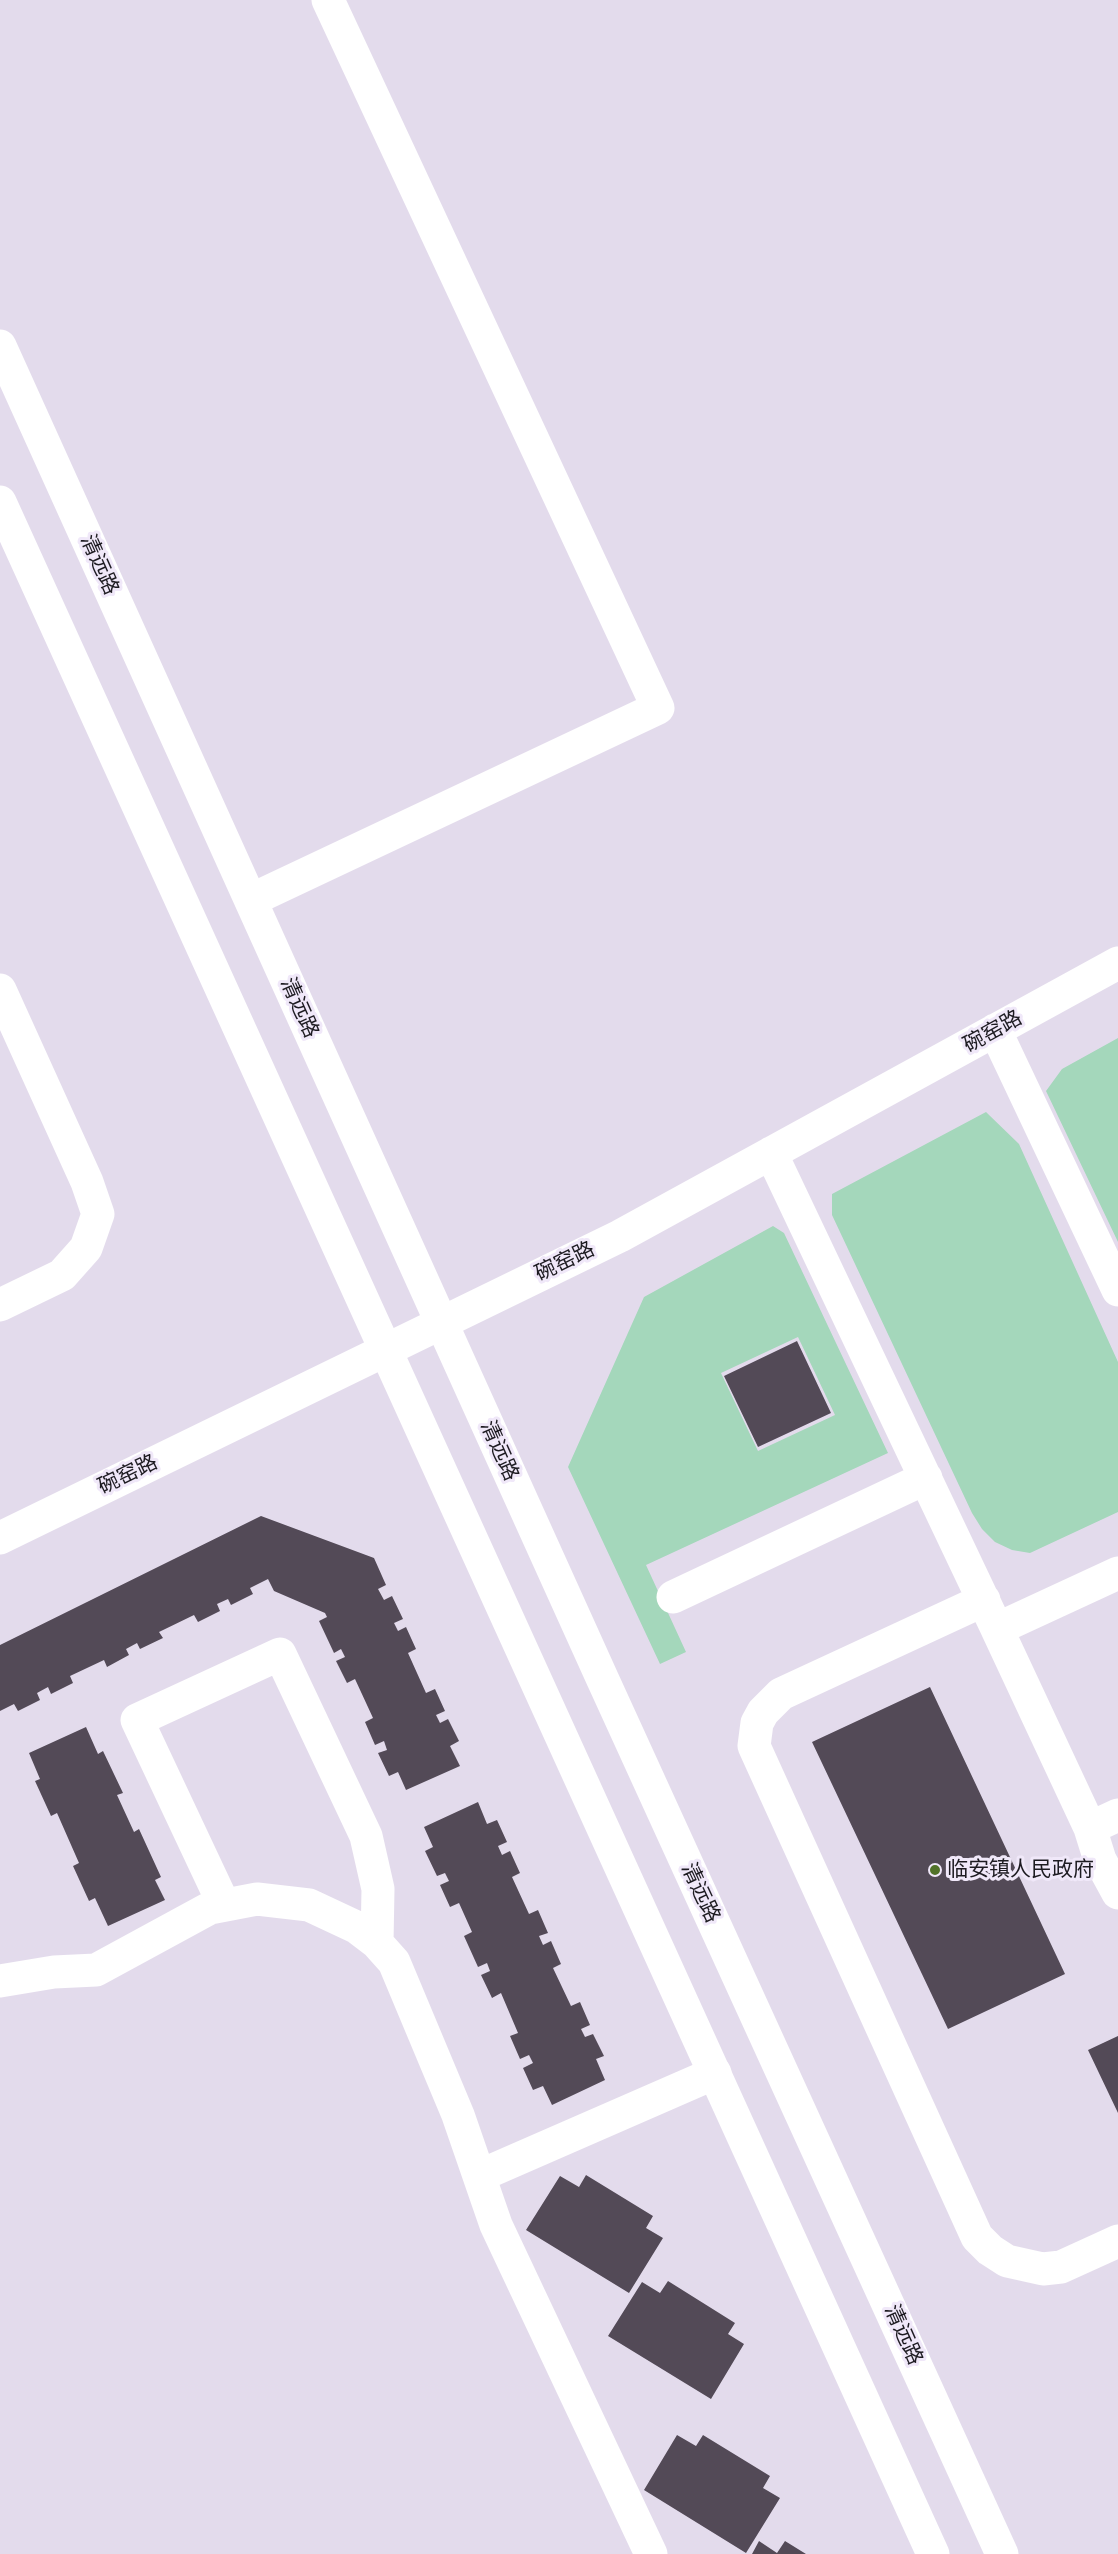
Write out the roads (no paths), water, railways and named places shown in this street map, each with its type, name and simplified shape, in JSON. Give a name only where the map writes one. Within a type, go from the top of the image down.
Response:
[{"type":"main road","points":[[250,900],[658,708],[328,0]]},
{"type":"main road","name":"清远路","points":[[0,345],[441,1323],[1002,2554]]},
{"type":"main road","points":[[0,502],[933,2554]]},
{"type":"main road","name":"碗窑路","points":[[0,1538],[620,1236],[1118,963]]},
{"type":"main road","points":[[0,990],[87,1182],[98,1214],[86,1248],[62,1275],[0,1305]]},
{"type":"main road","points":[[995,1030],[1118,1290]]},
{"type":"main road","points":[[771,1153],[997,1629],[1104,1821],[1100,1860],[1118,1893]]},
{"type":"main road","points":[[673,1597],[926,1478]]},
{"type":"main road","points":[[997,1629],[1118,1573]]},
{"type":"main road","points":[[984,1600],[781,1694],[763,1712],[757,1723],[754,1746],[977,2237],[990,2250],[1007,2261],[1042,2269],[1061,2267],[1118,2241]]},
{"type":"main road","points":[[224,1905],[137,1720],[280,1654],[366,1836],[378,1889],[377,1943]]},
{"type":"main road","points":[[0,1981],[54,1972],[96,1970],[195,1915],[224,1905],[257,1899],[309,1905],[342,1919],[377,1943],[394,1962],[458,2115],[495,2225],[651,2554]]},
{"type":"main road","points":[[479,2176],[714,2073]]},
{"type":"place","name":"临安镇人民政府","points":[[935,1870]]}]
